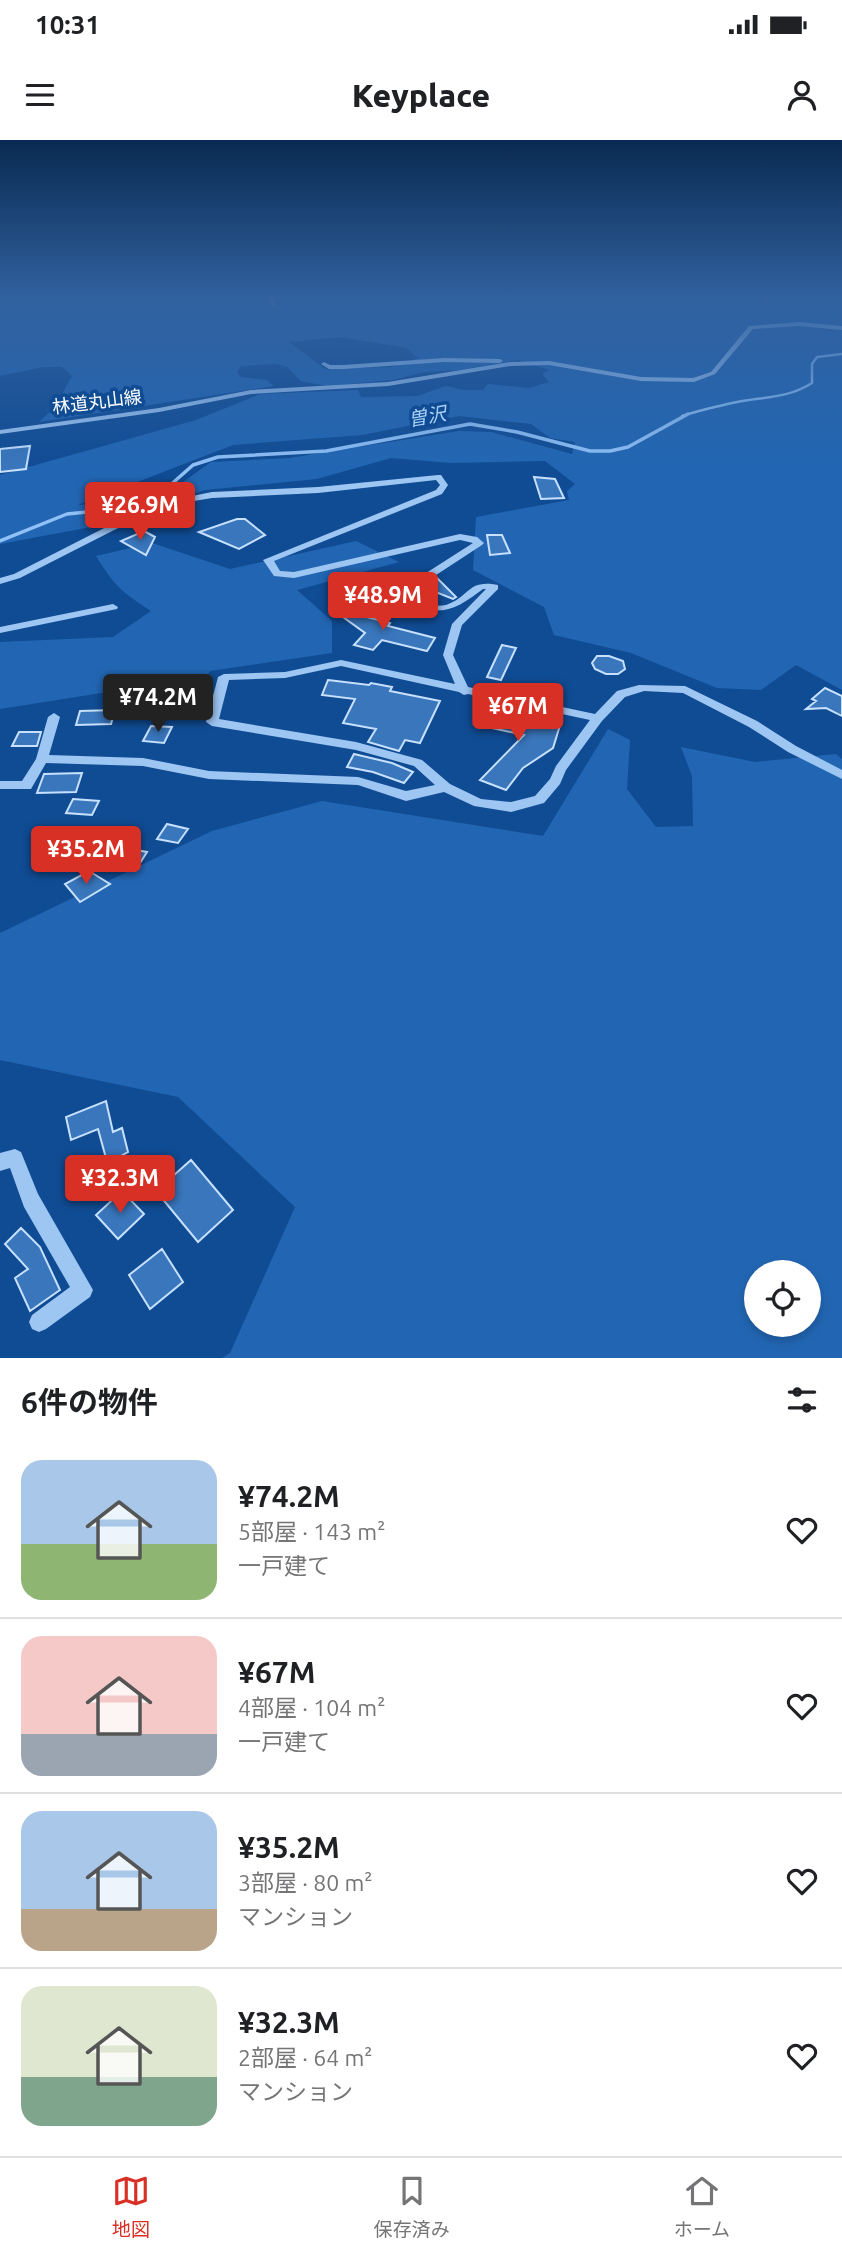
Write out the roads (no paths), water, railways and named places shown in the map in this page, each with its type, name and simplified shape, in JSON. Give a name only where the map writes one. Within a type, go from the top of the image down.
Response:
[{"type":"street","name":"林道丸山線","points":[[0,432],[159,410],[251,392],[388,384],[510,364],[549,363],[640,379],[694,380],[713,373],[729,354]]},
{"type":"street","points":[[324,364],[344,368],[444,360],[497,361],[510,364]]},
{"type":"street","points":[[0,581],[17,576],[119,524],[192,499],[212,495],[318,490],[438,477],[444,485],[439,492],[268,560],[277,575],[294,575],[460,537],[474,539],[479,543],[402,593],[401,600],[436,611],[453,607],[481,586],[494,587],[457,624],[448,655],[464,691]]},
{"type":"street","points":[[0,630],[113,607]]},
{"type":"street","points":[[598,718],[341,663],[285,675],[224,677],[212,722],[356,746],[418,763],[445,786],[479,803],[511,807],[539,800],[556,781],[560,769],[598,718],[621,694],[643,687],[685,690],[753,723],[792,749],[842,775]]},
{"type":"street","points":[[0,785],[26,786],[42,759],[54,717]]},
{"type":"street","points":[[42,759],[143,762],[209,775],[358,781],[406,796],[445,786]]},
{"type":"street","points":[[0,1162],[15,1158],[31,1200],[83,1290],[39,1322]]},
{"type":"waterway","name":"曽沢","points":[[687,414],[794,392],[812,383],[812,364],[817,357],[842,354]]},
{"type":"waterway","name":"曽沢","points":[[0,541],[67,514],[117,509],[146,501],[167,488],[193,465],[218,457],[326,451],[470,424],[517,432],[590,451],[610,451],[628,447],[687,414]]},
{"type":"waterway","name":"曽沢","points":[[682,416],[687,414]]}]
